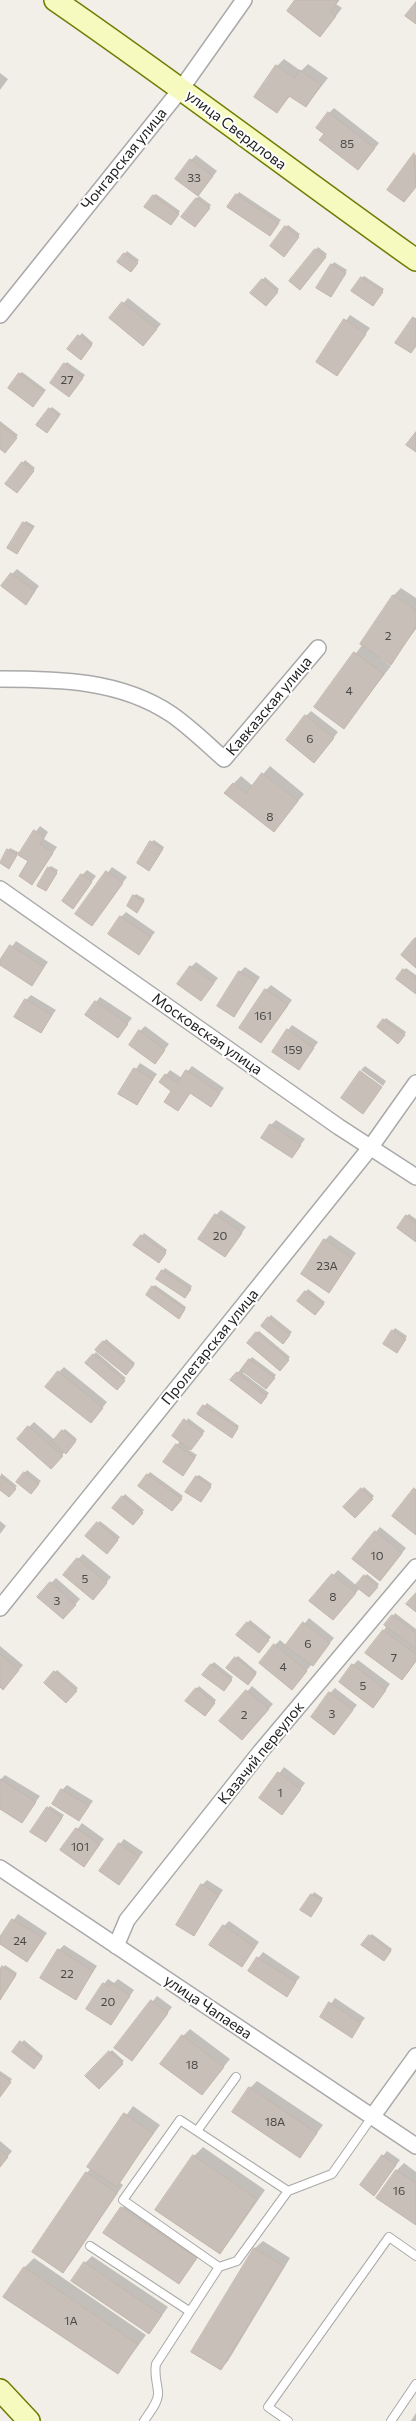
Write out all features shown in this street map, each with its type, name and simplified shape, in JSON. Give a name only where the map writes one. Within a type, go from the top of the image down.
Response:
[{"type":"street","name":"улица Свердлова","points":[[55,0],[182,89],[269,155],[416,260]]},
{"type":"street","name":"Чонгарская улица","points":[[0,315],[182,89],[244,0]]},
{"type":"street","name":"Кавказская улица","points":[[0,679],[69,680],[131,694],[172,715],[224,759],[318,648]]},
{"type":"street","name":"Московская улица","points":[[0,889],[370,1148],[416,1177]]},
{"type":"street","name":"Пролетарская улица","points":[[0,1608],[370,1148],[416,1084]]},
{"type":"street","name":"Казачий переулок","points":[[116,1946],[127,1920],[261,1751],[416,1567]]},
{"type":"street","name":"улица Чапаева","points":[[0,1868],[416,2146]]},
{"type":"street","points":[[372,2117],[416,2056]]},
{"type":"street","points":[[0,2390],[29,2421]]},
{"type":"lane","points":[[197,2131],[236,2077]]},
{"type":"lane","points":[[144,2421],[157,2401],[158,2393],[154,2376],[156,2364],[189,2311],[220,2267],[237,2261],[288,2191],[332,2174],[372,2117]]},
{"type":"lane","points":[[220,2267],[123,2200],[180,2120],[288,2191]]},
{"type":"lane","points":[[288,2421],[268,2407],[389,2237],[416,2256]]},
{"type":"lane","points":[[90,2246],[189,2311]]},
{"type":"lane","points":[[391,2421],[416,2384]]},
{"type":"building","points":[[295,0],[339,0],[330,12],[336,16],[320,37],[287,11]]},
{"type":"building","points":[[416,2],[416,24],[405,16]]},
{"type":"building","points":[[276,65],[294,78],[300,70],[321,85],[306,107],[289,96],[277,113],[254,97]]},
{"type":"building","points":[[328,112],[375,148],[358,170],[319,140],[324,134],[316,128]]},
{"type":"building","points":[[414,153],[416,187],[404,202],[387,190]]},
{"type":"building","points":[[190,159],[213,176],[198,196],[175,179]]},
{"type":"building","points":[[236,194],[279,223],[270,236],[227,207]]},
{"type":"building","points":[[153,195],[179,214],[171,225],[144,207]]},
{"type":"building","points":[[196,198],[210,208],[195,227],[181,217]]},
{"type":"building","points":[[285,226],[299,237],[284,257],[270,246]]},
{"type":"building","points":[[315,249],[326,257],[300,290],[289,281]]},
{"type":"building","points":[[124,253],[138,263],[131,272],[117,262]]},
{"type":"building","points":[[331,264],[346,273],[331,297],[316,288]]},
{"type":"building","points":[[361,277],[383,292],[373,306],[351,291]]},
{"type":"building","points":[[262,279],[278,292],[266,306],[250,293]]},
{"type":"building","points":[[122,302],[157,329],[143,346],[109,318]]},
{"type":"building","points":[[413,317],[416,319],[416,346],[411,353],[395,343]]},
{"type":"building","points":[[344,319],[366,334],[337,376],[316,362]]},
{"type":"building","points":[[78,335],[92,345],[81,360],[67,349]]},
{"type":"building","points":[[64,363],[83,378],[69,397],[50,383]]},
{"type":"building","points":[[19,373],[44,392],[33,407],[8,388]]},
{"type":"building","points":[[49,408],[59,416],[47,433],[36,425]]},
{"type":"building","points":[[0,425],[17,438],[5,453],[0,449]]},
{"type":"building","points":[[416,432],[416,452],[406,445]]},
{"type":"building","points":[[22,462],[34,471],[17,493],[5,484]]},
{"type":"building","points":[[23,522],[33,528],[17,554],[7,548]]},
{"type":"building","points":[[11,573],[35,591],[26,605],[1,586]]},
{"type":"building","points":[[393,595],[416,610],[416,627],[391,665],[360,644]]},
{"type":"building","points":[[354,652],[384,674],[344,729],[314,707]]},
{"type":"building","points":[[305,715],[334,738],[314,763],[286,740]]},
{"type":"building","points":[[262,773],[298,801],[274,832],[224,793],[233,783],[246,793]]},
{"type":"building","points":[[34,830],[44,837],[40,844],[53,853],[32,885],[19,876],[28,861],[18,855]]},
{"type":"building","points":[[150,841],[163,849],[149,871],[137,863]]},
{"type":"building","points":[[7,849],[17,855],[9,869],[0,863]]},
{"type":"building","points":[[48,867],[57,873],[46,891],[37,886]]},
{"type":"building","points":[[106,871],[123,883],[92,926],[75,914]]},
{"type":"building","points":[[81,874],[92,882],[73,909],[62,901]]},
{"type":"building","points":[[133,895],[144,901],[137,913],[127,906]]},
{"type":"building","points":[[120,916],[151,937],[139,955],[108,934]]},
{"type":"building","points":[[416,938],[416,968],[401,955]]},
{"type":"building","points":[[10,945],[44,967],[32,986],[0,965],[0,960]]},
{"type":"building","points":[[190,966],[214,983],[201,1001],[177,984]]},
{"type":"building","points":[[403,969],[416,978],[416,994],[396,979]]},
{"type":"building","points":[[239,971],[256,982],[234,1017],[217,1006]]},
{"type":"building","points":[[265,989],[288,1005],[261,1043],[239,1028]]},
{"type":"building","points":[[25,999],[52,1015],[41,1033],[14,1017]]},
{"type":"building","points":[[95,1001],[128,1024],[118,1038],[85,1015]]},
{"type":"building","points":[[383,1019],[405,1035],[398,1044],[377,1027]]},
{"type":"building","points":[[287,1029],[314,1048],[299,1070],[272,1052]]},
{"type":"building","points":[[139,1030],[165,1050],[155,1064],[129,1045]]},
{"type":"building","points":[[134,1068],[153,1079],[137,1105],[118,1094]]},
{"type":"building","points":[[186,1070],[220,1093],[211,1107],[190,1093],[178,1111],[164,1102],[171,1091],[159,1082],[165,1074],[177,1083]]},
{"type":"building","points":[[360,1071],[382,1087],[363,1114],[341,1098]]},
{"type":"building","points":[[270,1124],[301,1145],[292,1158],[261,1138]]},
{"type":"building","points":[[215,1214],[242,1233],[225,1257],[198,1239]]},
{"type":"building","points":[[406,1215],[416,1223],[416,1242],[397,1228]]},
{"type":"building","points":[[141,1235],[166,1253],[159,1263],[133,1245]]},
{"type":"building","points":[[324,1239],[352,1258],[329,1293],[301,1274]]},
{"type":"building","points":[[162,1270],[191,1289],[185,1298],[156,1279]]},
{"type":"building","points":[[152,1286],[185,1309],[179,1319],[146,1295]]},
{"type":"building","points":[[305,1291],[324,1304],[315,1315],[297,1301]]},
{"type":"building","points":[[268,1317],[290,1335],[283,1344],[261,1326]]},
{"type":"building","points":[[392,1330],[406,1339],[397,1353],[383,1344]]},
{"type":"building","points":[[256,1332],[289,1360],[280,1371],[247,1343]]},
{"type":"building","points":[[103,1341],[134,1365],[126,1375],[95,1350]]},
{"type":"building","points":[[93,1354],[125,1381],[117,1390],[85,1363]]},
{"type":"building","points":[[249,1359],[275,1378],[266,1389],[241,1370]]},
{"type":"building","points":[[58,1371],[103,1408],[91,1423],[45,1387]]},
{"type":"building","points":[[237,1372],[267,1396],[261,1404],[230,1380]]},
{"type":"building","points":[[203,1405],[238,1428],[232,1438],[197,1414]]},
{"type":"building","points":[[184,1419],[203,1434],[191,1450],[172,1436]]},
{"type":"building","points":[[28,1426],[63,1456],[51,1469],[17,1439]]},
{"type":"building","points":[[62,1430],[76,1441],[66,1454],[52,1442]]},
{"type":"building","points":[[176,1444],[195,1458],[183,1476],[163,1462]]},
{"type":"building","points":[[24,1472],[39,1484],[31,1494],[16,1482]]},
{"type":"building","points":[[147,1474],[182,1499],[172,1511],[138,1486]]},
{"type":"building","points":[[0,1476],[16,1489],[9,1497],[0,1490]]},
{"type":"building","points":[[196,1476],[211,1487],[201,1502],[185,1492]]},
{"type":"building","points":[[361,1488],[373,1499],[355,1518],[343,1507]]},
{"type":"building","points":[[414,1488],[416,1490],[416,1535],[392,1516]]},
{"type":"building","points":[[122,1496],[143,1513],[133,1525],[112,1508]]},
{"type":"building","points":[[97,1522],[118,1540],[107,1554],[85,1536]]},
{"type":"building","points":[[375,1531],[402,1553],[380,1581],[352,1559]]},
{"type":"building","points":[[77,1558],[107,1583],[93,1600],[63,1575]]},
{"type":"building","points":[[332,1574],[356,1593],[333,1620],[309,1601]]},
{"type":"building","points":[[364,1575],[378,1587],[369,1597],[355,1586]]},
{"type":"building","points":[[50,1582],[76,1605],[63,1619],[37,1597]]},
{"type":"building","points":[[416,1593],[416,1612],[406,1604]]},
{"type":"building","points":[[392,1615],[416,1633],[416,1649],[384,1625]]},
{"type":"building","points":[[247,1622],[269,1640],[259,1653],[236,1635]]},
{"type":"building","points":[[303,1622],[330,1643],[313,1666],[285,1646]]},
{"type":"building","points":[[383,1630],[416,1654],[416,1661],[402,1680],[365,1653]]},
{"type":"building","points":[[274,1644],[307,1671],[292,1690],[259,1663]]},
{"type":"building","points":[[0,1654],[19,1670],[3,1690],[0,1687]]},
{"type":"building","points":[[235,1657],[256,1674],[248,1685],[226,1668]]},
{"type":"building","points":[[211,1664],[232,1680],[224,1691],[202,1675]]},
{"type":"building","points":[[352,1664],[386,1690],[373,1708],[339,1682]]},
{"type":"building","points":[[54,1671],[77,1691],[66,1703],[44,1683]]},
{"type":"building","points":[[196,1688],[215,1703],[205,1716],[185,1701]]},
{"type":"building","points":[[246,1690],[269,1709],[242,1740],[219,1721]]},
{"type":"building","points":[[329,1692],[353,1710],[334,1735],[311,1717]]},
{"type":"building","points":[[278,1772],[301,1789],[282,1815],[259,1798]]},
{"type":"building","points":[[0,1779],[36,1802],[22,1823],[0,1809]]},
{"type":"building","points":[[61,1789],[89,1806],[79,1821],[52,1804]]},
{"type":"building","points":[[47,1807],[62,1818],[46,1842],[30,1832]]},
{"type":"building","points":[[76,1828],[100,1844],[84,1867],[60,1850]]},
{"type":"building","points":[[119,1843],[139,1857],[119,1885],[99,1871]]},
{"type":"building","points":[[201,1884],[219,1895],[194,1936],[176,1925]]},
{"type":"building","points":[[311,1894],[322,1900],[311,1917],[300,1910]]},
{"type":"building","points":[[12,1919],[43,1938],[27,1962],[0,1944],[0,1937]]},
{"type":"building","points":[[223,1925],[255,1947],[242,1967],[209,1945]]},
{"type":"building","points":[[369,1935],[391,1951],[384,1961],[361,1945]]},
{"type":"building","points":[[58,1949],[93,1971],[76,2000],[40,1978]]},
{"type":"building","points":[[257,1957],[296,1982],[287,1997],[248,1971]]},
{"type":"building","points":[[2,1966],[16,1975],[0,2000],[0,1970]]},
{"type":"building","points":[[103,1983],[109,1987],[112,1983],[130,1996],[111,2025],[86,2009]]},
{"type":"building","points":[[151,2000],[168,2013],[132,2061],[114,2048]]},
{"type":"building","points":[[329,2002],[361,2023],[352,2038],[320,2017]]},
{"type":"building","points":[[182,2035],[224,2067],[202,2095],[160,2064]]},
{"type":"building","points":[[20,2041],[42,2058],[34,2069],[12,2052]]},
{"type":"building","points":[[109,2051],[123,2064],[99,2089],[85,2076]]},
{"type":"building","points":[[0,2074],[11,2082],[0,2097]]},
{"type":"building","points":[[249,2087],[317,2133],[300,2158],[232,2112]]},
{"type":"building","points":[[124,2113],[153,2133],[117,2187],[87,2167]]},
{"type":"building","points":[[0,2150],[8,2157],[0,2167]]},
{"type":"building","points":[[193,2155],[257,2199],[220,2254],[155,2210]]},
{"type":"building","points":[[382,2155],[396,2165],[374,2196],[360,2185]]},
{"type":"building","points":[[396,2170],[416,2183],[416,2225],[376,2198]]},
{"type":"building","points":[[86,2172],[117,2193],[63,2273],[32,2252]]},
{"type":"building","points":[[121,2207],[197,2258],[179,2284],[103,2233]]},
{"type":"building","points":[[254,2248],[284,2266],[221,2370],[191,2352]]},
{"type":"building","points":[[84,2262],[162,2315],[149,2334],[71,2281]]},
{"type":"building","points":[[24,2267],[138,2344],[118,2374],[3,2297]]}]
